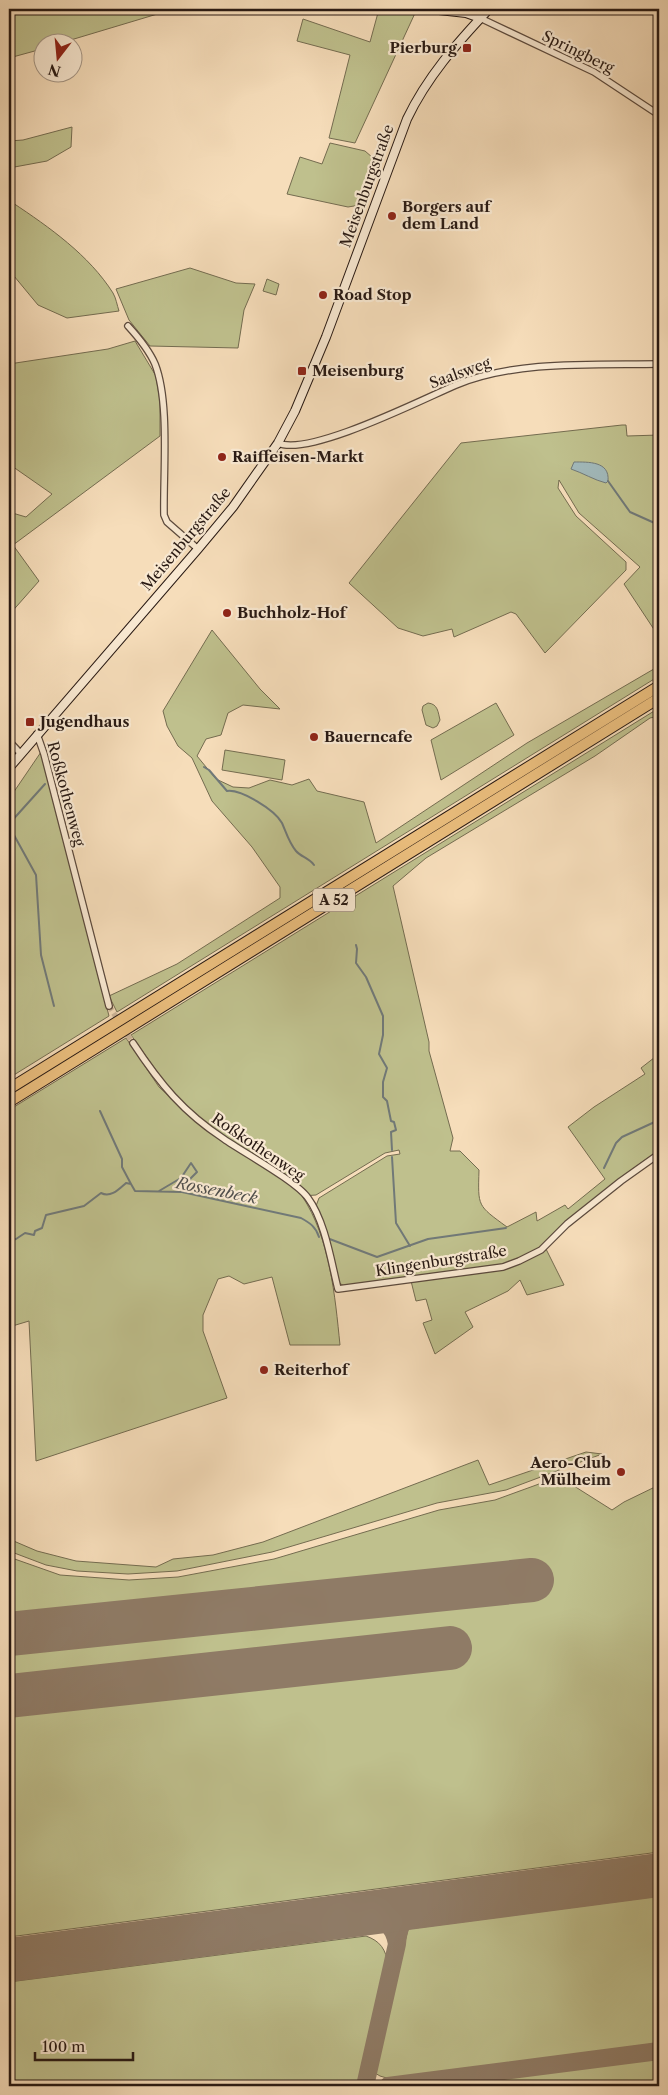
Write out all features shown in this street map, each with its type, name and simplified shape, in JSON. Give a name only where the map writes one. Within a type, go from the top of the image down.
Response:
[{"type":"highway","name":"A 52","points":[[9,1089],[659,686]]},
{"type":"highway","name":"A 52","points":[[9,1102],[659,698]]},
{"type":"main road","points":[[430,9],[466,13],[480,18]]},
{"type":"main road","name":"Meisenburgstraße","points":[[9,768],[36,734],[198,550],[278,443],[295,410],[326,338],[407,119],[418,95],[456,44],[489,9]]},
{"type":"street","name":"Springberg","points":[[480,18],[594,72],[659,115]]},
{"type":"street","points":[[128,326],[142,342],[160,378],[163,400],[164,515],[167,522],[198,550]]},
{"type":"street","name":"Saalsweg","points":[[278,443],[284,446],[318,441],[383,418],[457,385],[482,376],[509,370],[536,367],[659,364]]},
{"type":"street","name":"Roßkothenweg","points":[[36,734],[44,754],[105,994],[110,1006]]},
{"type":"street","points":[[9,741],[21,754]]},
{"type":"street","name":"Roßkothenweg","points":[[133,1043],[153,1074],[176,1102],[222,1138],[305,1194],[320,1222],[338,1288]]},
{"type":"street","name":"Klingenburgstraße","points":[[338,1288],[503,1267],[519,1261],[541,1250],[567,1224],[621,1181],[659,1154]]},
{"type":"green space","points":[[9,9],[174,9],[82,37],[82,32],[32,32],[32,52],[9,58]]},
{"type":"green space","points":[[379,9],[416,11],[355,143],[329,138],[350,55],[297,41],[303,19],[370,42]]},
{"type":"green space","points":[[72,127],[71,147],[47,161],[9,168],[9,141],[23,140]]},
{"type":"green space","points":[[330,143],[365,151],[380,164],[366,204],[348,207],[287,194],[300,157],[322,164]]},
{"type":"green space","points":[[9,203],[13,203],[40,222],[80,254],[113,293],[119,311],[67,318],[38,305],[9,270]]},
{"type":"green space","points":[[190,268],[236,283],[255,284],[244,310],[238,348],[150,346],[129,320],[116,289]]},
{"type":"green space","points":[[267,279],[279,284],[276,295],[263,291]]},
{"type":"green space","points":[[135,341],[156,376],[160,401],[160,436],[13,545],[39,581],[9,615],[9,512],[26,517],[52,494],[9,464],[9,364],[108,349]]},
{"type":"green space","points":[[626,425],[627,436],[659,435],[659,637],[624,584],[640,567],[579,513],[559,480],[558,488],[576,516],[626,562],[626,570],[545,653],[516,614],[511,612],[454,637],[452,629],[423,636],[398,628],[349,583],[461,443]]},
{"type":"green space","points":[[212,630],[260,689],[280,709],[243,705],[228,713],[221,735],[206,739],[197,756],[216,779],[233,787],[249,788],[270,780],[292,785],[309,779],[317,791],[364,802],[376,843],[527,743],[659,666],[659,676],[117,1012],[109,996],[177,964],[280,898],[280,887],[252,847],[212,801],[192,758],[178,746],[167,726],[163,711]]},
{"type":"green space","points":[[428,703],[436,707],[440,720],[437,726],[433,728],[426,725],[422,710],[423,706]]},
{"type":"green space","points":[[496,703],[514,735],[441,780],[431,740]]},
{"type":"green space","points":[[659,708],[659,716],[650,718],[595,756],[426,858],[393,886],[429,1042],[429,1051],[453,1138],[450,1151],[460,1151],[479,1170],[481,1204],[490,1214],[507,1227],[536,1212],[537,1221],[565,1205],[568,1209],[605,1179],[568,1127],[594,1107],[645,1074],[641,1068],[659,1054],[659,1150],[620,1178],[564,1223],[539,1248],[524,1257],[503,1264],[344,1286],[338,1282],[316,1206],[319,1198],[387,1156],[400,1154],[399,1150],[385,1153],[316,1195],[302,1196],[319,1230],[330,1268],[340,1345],[290,1345],[272,1277],[244,1284],[229,1276],[218,1279],[203,1315],[203,1331],[227,1398],[36,1461],[29,1321],[9,1327],[9,1110],[126,1038],[159,1087],[205,1130],[208,1126],[175,1097],[131,1035]]},
{"type":"green space","points":[[225,750],[285,760],[282,780],[222,770]]},
{"type":"green space","points":[[41,752],[109,1016],[9,1078],[9,799]]},
{"type":"green space","points":[[546,1249],[564,1285],[527,1295],[520,1280],[508,1291],[465,1312],[473,1327],[435,1354],[423,1323],[432,1320],[426,1299],[416,1301],[411,1281],[503,1269],[523,1262]]},
{"type":"green space","points":[[586,1452],[602,1454],[506,1490],[437,1503],[272,1552],[177,1571],[128,1574],[77,1571],[46,1565],[9,1551],[9,1539],[37,1551],[76,1561],[156,1567],[173,1559],[213,1555],[263,1542],[478,1460],[489,1485]]},
{"type":"green space","points":[[558,1482],[574,1486],[612,1510],[659,1485],[659,1852],[9,1937],[9,1557],[60,1575],[129,1580],[178,1577],[274,1559],[439,1510],[495,1500],[539,1484]]},
{"type":"green space","points":[[659,1896],[659,2043],[390,2079],[375,2073],[408,1929]]},
{"type":"green space","points":[[366,1936],[382,1946],[388,1965],[358,2086],[9,2086],[9,1982]]},
{"type":"green space","points":[[659,2058],[659,2086],[439,2086]]},
{"type":"water","points":[[574,462],[602,466],[608,474],[608,481],[606,483],[602,482],[571,469]]},
{"type":"waterway","points":[[608,481],[630,512],[659,525]]},
{"type":"waterway","points":[[204,767],[209,770],[227,791],[241,793],[257,801],[272,812],[282,823],[296,851],[314,865]]},
{"type":"waterway","points":[[9,824],[45,784]]},
{"type":"waterway","points":[[9,826],[36,875],[41,955],[54,1006]]},
{"type":"waterway","points":[[356,945],[356,963],[366,977],[383,1016],[383,1035],[379,1054],[387,1068],[383,1082],[383,1097],[387,1101],[391,1121],[394,1122],[396,1130],[391,1132],[392,1150]]},
{"type":"waterway","points":[[100,1111],[122,1159],[122,1167],[131,1184]]},
{"type":"waterway","name":"Rossenbeck","points":[[604,1168],[616,1143],[622,1137],[659,1120]]},
{"type":"waterway","points":[[392,1157],[396,1223],[410,1246]]},
{"type":"waterway","points":[[159,1191],[181,1178],[191,1163],[197,1172],[183,1186],[183,1191]]},
{"type":"waterway","name":"Rossenbeck","points":[[9,1241],[25,1233],[34,1235],[35,1231],[42,1228],[46,1215],[84,1206],[101,1193],[111,1194],[126,1183],[131,1184],[135,1191],[182,1192],[301,1218],[312,1226],[319,1237]]},
{"type":"waterway","name":"Rossenbeck","points":[[327,1238],[377,1257],[428,1239],[506,1228]]},
{"type":"taxiway","points":[[397,1944],[401,1925],[407,1915],[423,1906]]},
{"type":"taxiway","points":[[359,1914],[379,1918],[393,1931],[397,1944],[365,2086]]},
{"type":"taxiway","points":[[388,2086],[659,2051]]},
{"type":"runway","points":[[9,1634],[532,1580]]},
{"type":"runway","points":[[9,1696],[450,1648]]},
{"type":"runway","points":[[9,1960],[659,1875]]},
{"type":"tunnel","points":[[109,1006],[133,1043]]},
{"type":"place","name":"Pierburg","points":[[467,48]]},
{"type":"place","name":"Borgers auf dem Land","points":[[392,216]]},
{"type":"place","name":"Road Stop","points":[[323,295]]},
{"type":"place","name":"Meisenburg","points":[[302,371]]},
{"type":"place","name":"Raiffeisen-Markt","points":[[222,457]]},
{"type":"place","name":"Buchholz-Hof","points":[[227,613]]},
{"type":"place","name":"Jugendhaus","points":[[30,722]]},
{"type":"place","name":"Bauerncafe","points":[[314,737]]},
{"type":"place","name":"Reiterhof","points":[[264,1370]]},
{"type":"place","name":"Aero-Club Mülheim","points":[[621,1472]]}]
